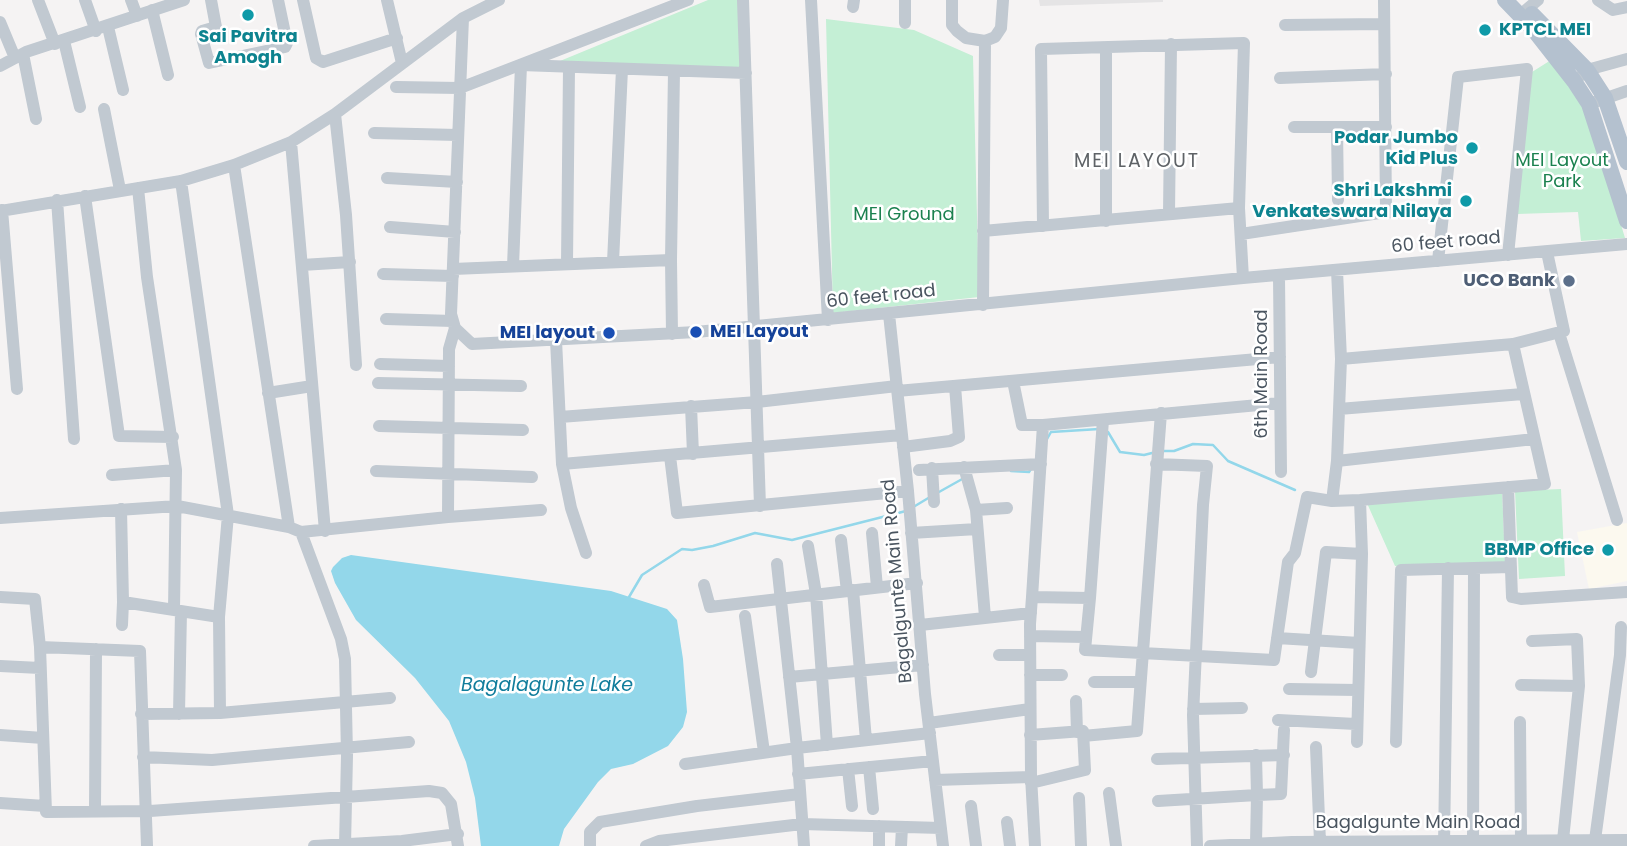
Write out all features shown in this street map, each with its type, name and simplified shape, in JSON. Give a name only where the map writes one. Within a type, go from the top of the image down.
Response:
[{"type":"main road","points":[[1520,4],[1587,70],[1606,101],[1627,162]]},
{"type":"main road","points":[[1520,4],[1590,107],[1627,221]]},
{"type":"street","points":[[38,0],[60,43],[80,107]]},
{"type":"street","points":[[85,0],[102,29],[123,90]]},
{"type":"street","points":[[131,0],[137,16]]},
{"type":"street","points":[[211,0],[216,27],[201,34],[209,63],[285,47],[287,43],[278,0]]},
{"type":"street","points":[[303,0],[316,58],[323,62],[397,38]]},
{"type":"street","points":[[387,0],[402,62]]},
{"type":"street","points":[[17,389],[1,210],[181,181],[234,165],[291,142],[335,114],[463,18],[499,0]]},
{"type":"street","points":[[396,87],[460,88],[688,0]]},
{"type":"street","points":[[743,0],[760,506]]},
{"type":"street","points":[[811,0],[828,320]]},
{"type":"street","points":[[905,0],[905,23]]},
{"type":"street","points":[[952,0],[952,25],[966,38],[985,41],[995,37],[1001,28],[1003,0]]},
{"type":"street","points":[[1384,0],[1386,212]]},
{"type":"street","points":[[1598,0],[1613,10],[1627,7]]},
{"type":"street","points":[[0,66],[19,56],[180,1]]},
{"type":"street","points":[[152,10],[168,75]]},
{"type":"street","points":[[448,517],[449,349],[454,325],[451,314],[463,18]]},
{"type":"street","points":[[0,22],[19,56],[36,119]]},
{"type":"street","points":[[1285,25],[1384,24]]},
{"type":"street","points":[[983,304],[985,41]]},
{"type":"street","points":[[1043,226],[1041,49],[1244,43],[1239,208],[1243,278]]},
{"type":"street","points":[[1169,214],[1171,44]]},
{"type":"street","points":[[1106,48],[1106,221]]},
{"type":"street","points":[[1574,81],[1587,70],[1627,58]]},
{"type":"street","points":[[521,65],[746,73]]},
{"type":"street","points":[[513,266],[521,65]]},
{"type":"street","points":[[567,264],[569,66]]},
{"type":"street","points":[[613,262],[622,69]]},
{"type":"street","points":[[1438,261],[1458,78],[1527,69],[1508,255]]},
{"type":"street","points":[[672,334],[674,71]]},
{"type":"street","points":[[1280,78],[1386,74]]},
{"type":"street","points":[[1590,107],[1627,91]]},
{"type":"street","points":[[1606,101],[1627,98]]},
{"type":"street","points":[[104,109],[120,190]]},
{"type":"street","points":[[335,114],[350,262],[356,366]]},
{"type":"street","points":[[1294,127],[1386,127]]},
{"type":"street","points":[[1337,127],[1338,200]]},
{"type":"street","points":[[374,133],[458,135]]},
{"type":"street","points":[[291,142],[325,531]]},
{"type":"street","points":[[234,165],[268,393],[295,530],[341,639],[345,659],[345,845]]},
{"type":"street","points":[[387,178],[457,182]]},
{"type":"street","points":[[181,181],[228,515],[219,617],[220,713]]},
{"type":"street","points":[[138,188],[147,277],[176,470],[179,714]]},
{"type":"street","points":[[85,196],[119,436],[173,437]]},
{"type":"street","points":[[57,200],[74,439]]},
{"type":"street","points":[[983,231],[1239,208]]},
{"type":"street","points":[[1241,234],[1386,212],[1443,214]]},
{"type":"street","points":[[390,227],[455,232]]},
{"type":"street","name":"60 feet road","points":[[454,325],[472,344],[672,334],[1243,278],[1627,244]]},
{"type":"street","points":[[1341,359],[1513,344],[1564,331],[1547,251]]},
{"type":"street","points":[[383,274],[671,260]]},
{"type":"street","points":[[302,265],[350,262]]},
{"type":"street","points":[[1332,501],[1337,461],[1341,359],[1337,270]]},
{"type":"street","name":"6th Main Road","points":[[1279,276],[1281,471]]},
{"type":"street","name":"Bagalgunte Main Road","points":[[889,314],[943,846]]},
{"type":"street","points":[[386,319],[454,325]]},
{"type":"street","points":[[1559,333],[1617,520]]},
{"type":"street","points":[[556,340],[562,464],[571,508],[586,553]]},
{"type":"street","points":[[1103,420],[1085,650],[1274,660],[1288,562],[1295,553],[1307,497],[1332,501],[1360,500],[1545,484],[1513,344]]},
{"type":"street","points":[[560,417],[1280,357]]},
{"type":"street","points":[[380,364],[449,366]]},
{"type":"street","points":[[1013,381],[1022,425],[1280,403]]},
{"type":"street","points":[[378,383],[521,386]]},
{"type":"street","points":[[268,393],[312,386]]},
{"type":"street","points":[[562,464],[759,449],[950,441],[959,437],[955,386]]},
{"type":"street","points":[[1339,410],[1523,394]]},
{"type":"street","points":[[691,406],[694,454]]},
{"type":"street","points":[[1030,735],[1137,731],[1161,413]]},
{"type":"street","points":[[1035,846],[1031,780],[1030,636],[1044,425]]},
{"type":"street","points":[[379,426],[523,430]]},
{"type":"street","points":[[1337,461],[1534,439]]},
{"type":"street","points":[[670,456],[677,513],[908,491]]},
{"type":"street","points":[[934,502],[926,469],[1041,464]]},
{"type":"street","points":[[1156,464],[1207,466],[1193,709],[1197,846]]},
{"type":"street","points":[[964,467],[976,510],[985,617]]},
{"type":"street","points":[[112,475],[176,470]]},
{"type":"street","points":[[376,471],[531,477]]},
{"type":"street","points":[[1508,487],[1512,597],[1521,599],[1627,592]]},
{"type":"street","points":[[1357,742],[1362,554],[1360,500]]},
{"type":"street","points":[[0,518],[177,506],[295,530],[325,531],[541,510]]},
{"type":"street","points":[[976,510],[1007,508]]},
{"type":"street","points":[[121,509],[122,625]]},
{"type":"street","points":[[911,533],[977,529]]},
{"type":"street","points":[[872,533],[877,587]]},
{"type":"street","points":[[841,540],[860,670],[866,740]]},
{"type":"street","points":[[807,546],[816,594],[827,744]]},
{"type":"street","points":[[1311,672],[1326,552],[1362,554]]},
{"type":"street","points":[[777,564],[797,748],[804,846]]},
{"type":"street","points":[[1396,742],[1401,570],[1511,567]]},
{"type":"street","points":[[1444,843],[1448,568]]},
{"type":"street","points":[[1473,841],[1474,568]]},
{"type":"street","points":[[704,585],[710,607],[917,583]]},
{"type":"street","points":[[0,597],[35,599],[40,647],[46,812],[145,811],[429,791],[442,793],[450,804],[458,840],[314,846]]},
{"type":"street","points":[[1032,597],[1090,598]]},
{"type":"street","points":[[122,602],[219,617]]},
{"type":"street","points":[[920,625],[1031,613]]},
{"type":"street","points":[[745,616],[764,752]]},
{"type":"street","points":[[1595,840],[1620,655],[1621,627]]},
{"type":"street","points":[[1030,636],[1086,637]]},
{"type":"street","points":[[1277,638],[1359,643]]},
{"type":"street","points":[[1532,641],[1577,639],[1579,686],[1571,842]]},
{"type":"street","points":[[40,647],[141,650],[147,846]]},
{"type":"street","points":[[94,811],[96,649]]},
{"type":"street","points":[[999,655],[1030,655]]},
{"type":"street","points":[[789,677],[923,665]]},
{"type":"street","points":[[0,666],[40,668]]},
{"type":"street","points":[[1030,675],[1062,675]]},
{"type":"street","points":[[1094,682],[1140,682]]},
{"type":"street","points":[[1521,685],[1579,686]]},
{"type":"street","points":[[1289,688],[1358,690]]},
{"type":"street","points":[[141,714],[220,713],[390,698]]},
{"type":"street","points":[[935,780],[1031,780],[1085,770],[1076,701]]},
{"type":"street","points":[[685,764],[866,740],[1030,709]]},
{"type":"street","points":[[1193,709],[1242,709]]},
{"type":"street","points":[[1520,722],[1526,842]]},
{"type":"street","points":[[1158,801],[1281,794],[1284,755],[1281,725],[1356,724]]},
{"type":"street","points":[[0,734],[43,738]]},
{"type":"street","points":[[143,757],[212,760],[409,741]]},
{"type":"street","points":[[1316,747],[1323,843]]},
{"type":"street","points":[[1256,755],[1256,844]]},
{"type":"street","points":[[1157,759],[1284,755]]},
{"type":"street","points":[[798,774],[933,761]]},
{"type":"street","points":[[869,767],[873,809]]},
{"type":"street","points":[[848,769],[852,806]]},
{"type":"street","points":[[1109,793],[1116,846]]},
{"type":"street","points":[[590,846],[590,832],[600,822],[697,806],[800,794]]},
{"type":"street","points":[[1079,798],[1081,846]]},
{"type":"street","points":[[0,803],[45,806]]},
{"type":"street","points":[[971,806],[976,846]]},
{"type":"street","points":[[1007,822],[1010,846]]},
{"type":"street","points":[[646,846],[670,840],[802,824],[941,828]]},
{"type":"street","points":[[879,826],[879,846]]},
{"type":"street","points":[[901,846],[902,827]]},
{"type":"street","name":"Bagalgunte Main Road","points":[[1210,846],[1473,841],[1623,842]]},
{"type":"shaded area","points":[[1039,0],[1163,0],[1163,2],[1040,6]]},
{"type":"shaded area","name":"BBMP Office","points":[[1627,523],[1627,581],[1589,589],[1577,532]]},
{"type":"green space","points":[[708,0],[740,0],[743,69],[560,61]]},
{"type":"green space","name":"MEI Ground","points":[[826,19],[914,30],[973,56],[979,297],[833,313]]},
{"type":"green space","name":"MEI Layout Park","points":[[1551,60],[1588,115],[1625,238],[1581,241],[1578,212],[1517,214],[1532,72]]},
{"type":"green space","points":[[1502,489],[1505,562],[1395,566],[1366,501]]},
{"type":"green space","points":[[1561,489],[1565,576],[1519,579],[1515,491]]},
{"type":"water","name":"Bagalagunte Lake","points":[[351,555],[611,591],[667,609],[677,620],[683,659],[687,712],[683,727],[668,746],[633,764],[611,769],[598,782],[564,829],[559,846],[481,846],[475,798],[466,762],[449,721],[415,678],[356,620],[335,583],[331,571],[333,567],[342,558]]},
{"type":"waterway","points":[[1047,439],[1051,432],[1099,429]]},
{"type":"waterway","points":[[1108,432],[1120,452],[1144,455],[1152,453]]},
{"type":"waterway","points":[[1162,451],[1174,451],[1193,444],[1213,445],[1228,461],[1295,490]]},
{"type":"waterway","points":[[1011,471],[1029,472],[1031,469]]},
{"type":"waterway","points":[[939,492],[964,478]]},
{"type":"waterway","points":[[915,506],[930,497]]},
{"type":"waterway","points":[[629,597],[642,575],[682,549],[713,546],[755,533],[792,540],[906,511]]},
{"type":"place","name":"Sai Pavitra Amogh","points":[[248,15]]},
{"type":"place","name":"KPTCL MEI","points":[[1485,30]]},
{"type":"place","name":"Podar Jumbo Kid Plus","points":[[1472,148]]},
{"type":"place","name":"Shri Lakshmi Venkateswara Nilaya","points":[[1466,201]]},
{"type":"place","name":"UCO Bank","points":[[1569,281]]},
{"type":"place","name":"MEI Layout","points":[[696,332]]},
{"type":"place","name":"MEI layout","points":[[609,333]]},
{"type":"place","name":"BBMP Office","points":[[1608,550]]},
{"type":"district","name":"MEI LAYOUT","points":[[1137,162]]}]
